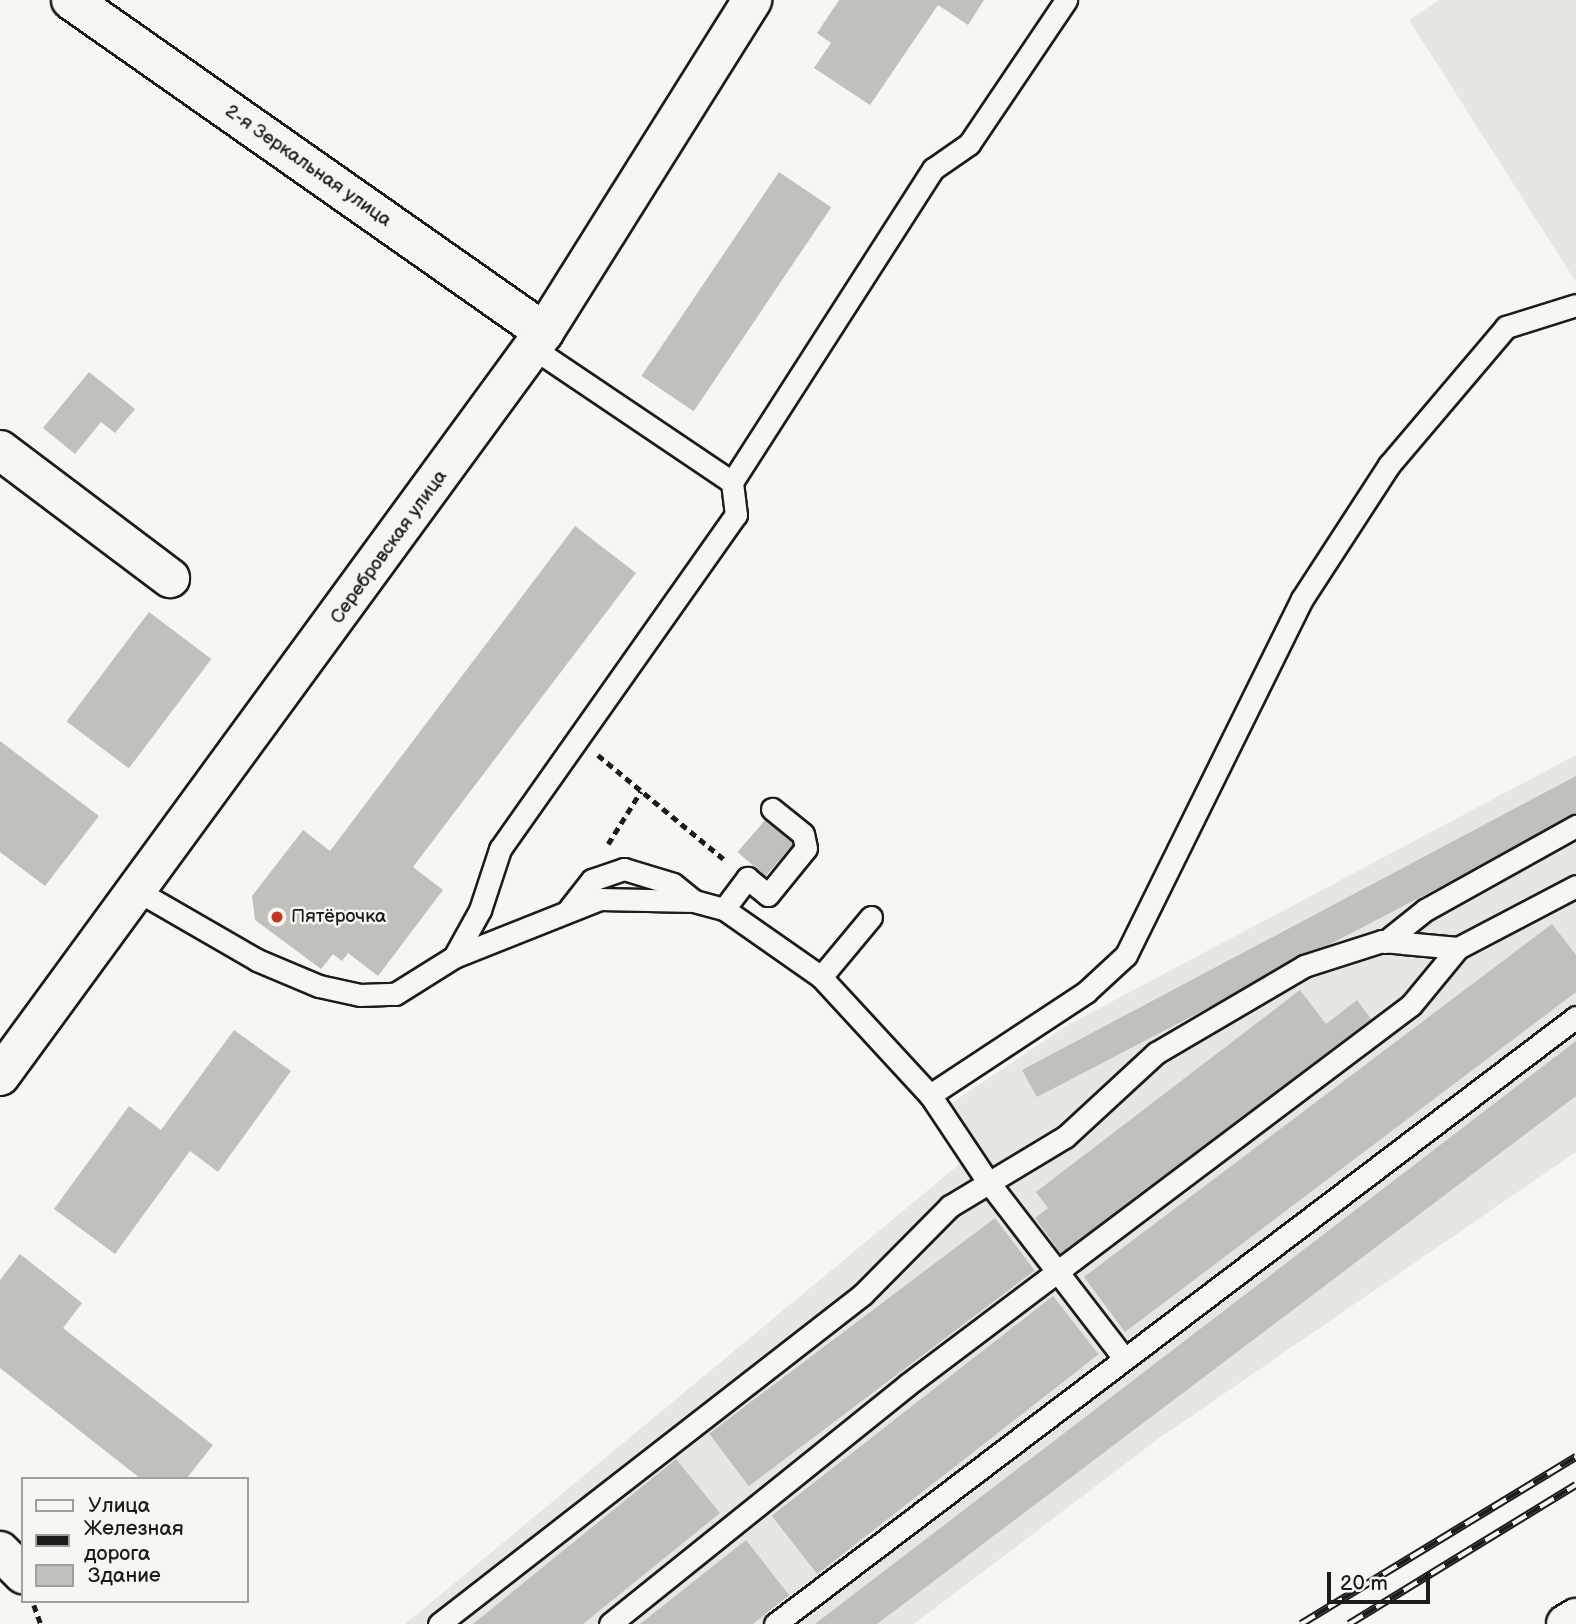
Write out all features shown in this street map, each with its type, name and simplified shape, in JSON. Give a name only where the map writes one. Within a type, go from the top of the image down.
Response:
[{"type":"street","name":"2-я Зеркальная улица","points":[[71,0],[539,340]]},
{"type":"street","name":"Серебровская улица","points":[[0,1076],[539,340],[752,0]]},
{"type":"street","points":[[0,450],[170,578]]},
{"type":"street","points":[[0,1551],[21,1572]]},
{"type":"street","points":[[1566,1624],[1576,1618]]},
{"type":"lane","points":[[454,957],[480,909],[500,849],[736,515],[732,482],[933,169],[969,144],[1066,0]]},
{"type":"lane","points":[[930,1095],[1086,992],[1126,955],[1302,599],[1389,465],[1506,327],[1576,305]]},
{"type":"lane","points":[[539,340],[732,482]]},
{"type":"lane","points":[[724,909],[747,878],[768,895],[806,848],[803,834],[772,809]]},
{"type":"lane","points":[[1385,942],[1425,910],[1576,826]]},
{"type":"lane","points":[[568,910],[592,880],[624,869],[673,884],[694,901]]},
{"type":"lane","points":[[610,1624],[1057,1271],[1411,1005],[1458,948],[1576,886]]},
{"type":"lane","points":[[136,890],[257,960],[346,992],[396,994],[454,957],[600,899],[694,901],[724,909],[821,977],[930,1095],[986,1179],[1123,1357]]},
{"type":"lane","points":[[821,977],[872,917]]},
{"type":"lane","points":[[439,1624],[863,1294],[950,1206],[986,1179],[1008,1174],[1065,1137],[1156,1053],[1304,966],[1385,942],[1458,948]]},
{"type":"lane","points":[[775,1624],[1123,1357],[1576,1017]]},
{"type":"path","points":[[599,756],[747,878]]},
{"type":"path","points":[[592,880],[641,791]]},
{"type":"path","points":[[34,1603],[41,1624]]},
{"type":"shaded area","points":[[1439,0],[1576,0],[1576,282],[1409,20]]},
{"type":"shaded area","points":[[1576,755],[1576,1152],[1158,1439],[914,1624],[405,1624],[980,1147],[947,1106],[1068,1025]]},
{"type":"building","points":[[839,0],[984,0],[968,25],[938,5],[870,105],[814,68],[831,43],[817,33]]},
{"type":"building","points":[[779,172],[831,207],[694,411],[641,376]]},
{"type":"building","points":[[89,372],[135,409],[115,433],[101,422],[75,454],[43,428]]},
{"type":"building","points":[[575,526],[636,573],[413,867],[443,890],[378,976],[348,953],[342,961],[333,954],[321,969],[255,920],[252,896],[303,830],[330,851]]},
{"type":"building","points":[[149,612],[211,659],[129,768],[67,721]]},
{"type":"building","points":[[0,741],[99,816],[45,886],[0,852]]},
{"type":"building","points":[[1576,776],[1576,816],[1037,1097],[1022,1070]]},
{"type":"building","points":[[767,818],[795,842],[765,876],[737,852]]},
{"type":"building","points":[[1552,924],[1576,955],[1576,992],[1125,1332],[1084,1277]]},
{"type":"building","points":[[1300,990],[1326,1024],[1357,1000],[1371,1019],[1062,1255],[1035,1218],[1048,1208],[1036,1192]]},
{"type":"building","points":[[234,1030],[291,1071],[218,1172],[190,1151],[115,1254],[54,1209],[129,1106],[161,1130]]},
{"type":"building","points":[[1576,1041],[1576,1096],[877,1624],[815,1624]]},
{"type":"building","points":[[995,1218],[1035,1271],[749,1486],[709,1433]]},
{"type":"building","points":[[20,1254],[82,1303],[63,1328],[213,1445],[188,1477],[138,1477],[0,1368],[0,1280]]},
{"type":"building","points":[[1053,1296],[1099,1354],[817,1574],[772,1516]]},
{"type":"building","points":[[676,1459],[720,1513],[583,1624],[473,1624]]},
{"type":"building","points":[[746,1540],[789,1595],[753,1624],[640,1624]]},
{"type":"railway","points":[[1301,1624],[1576,1457]]},
{"type":"railway","points":[[1349,1624],[1576,1485]]},
{"type":"place","name":"Пятёрочка","points":[[277,917]]}]
